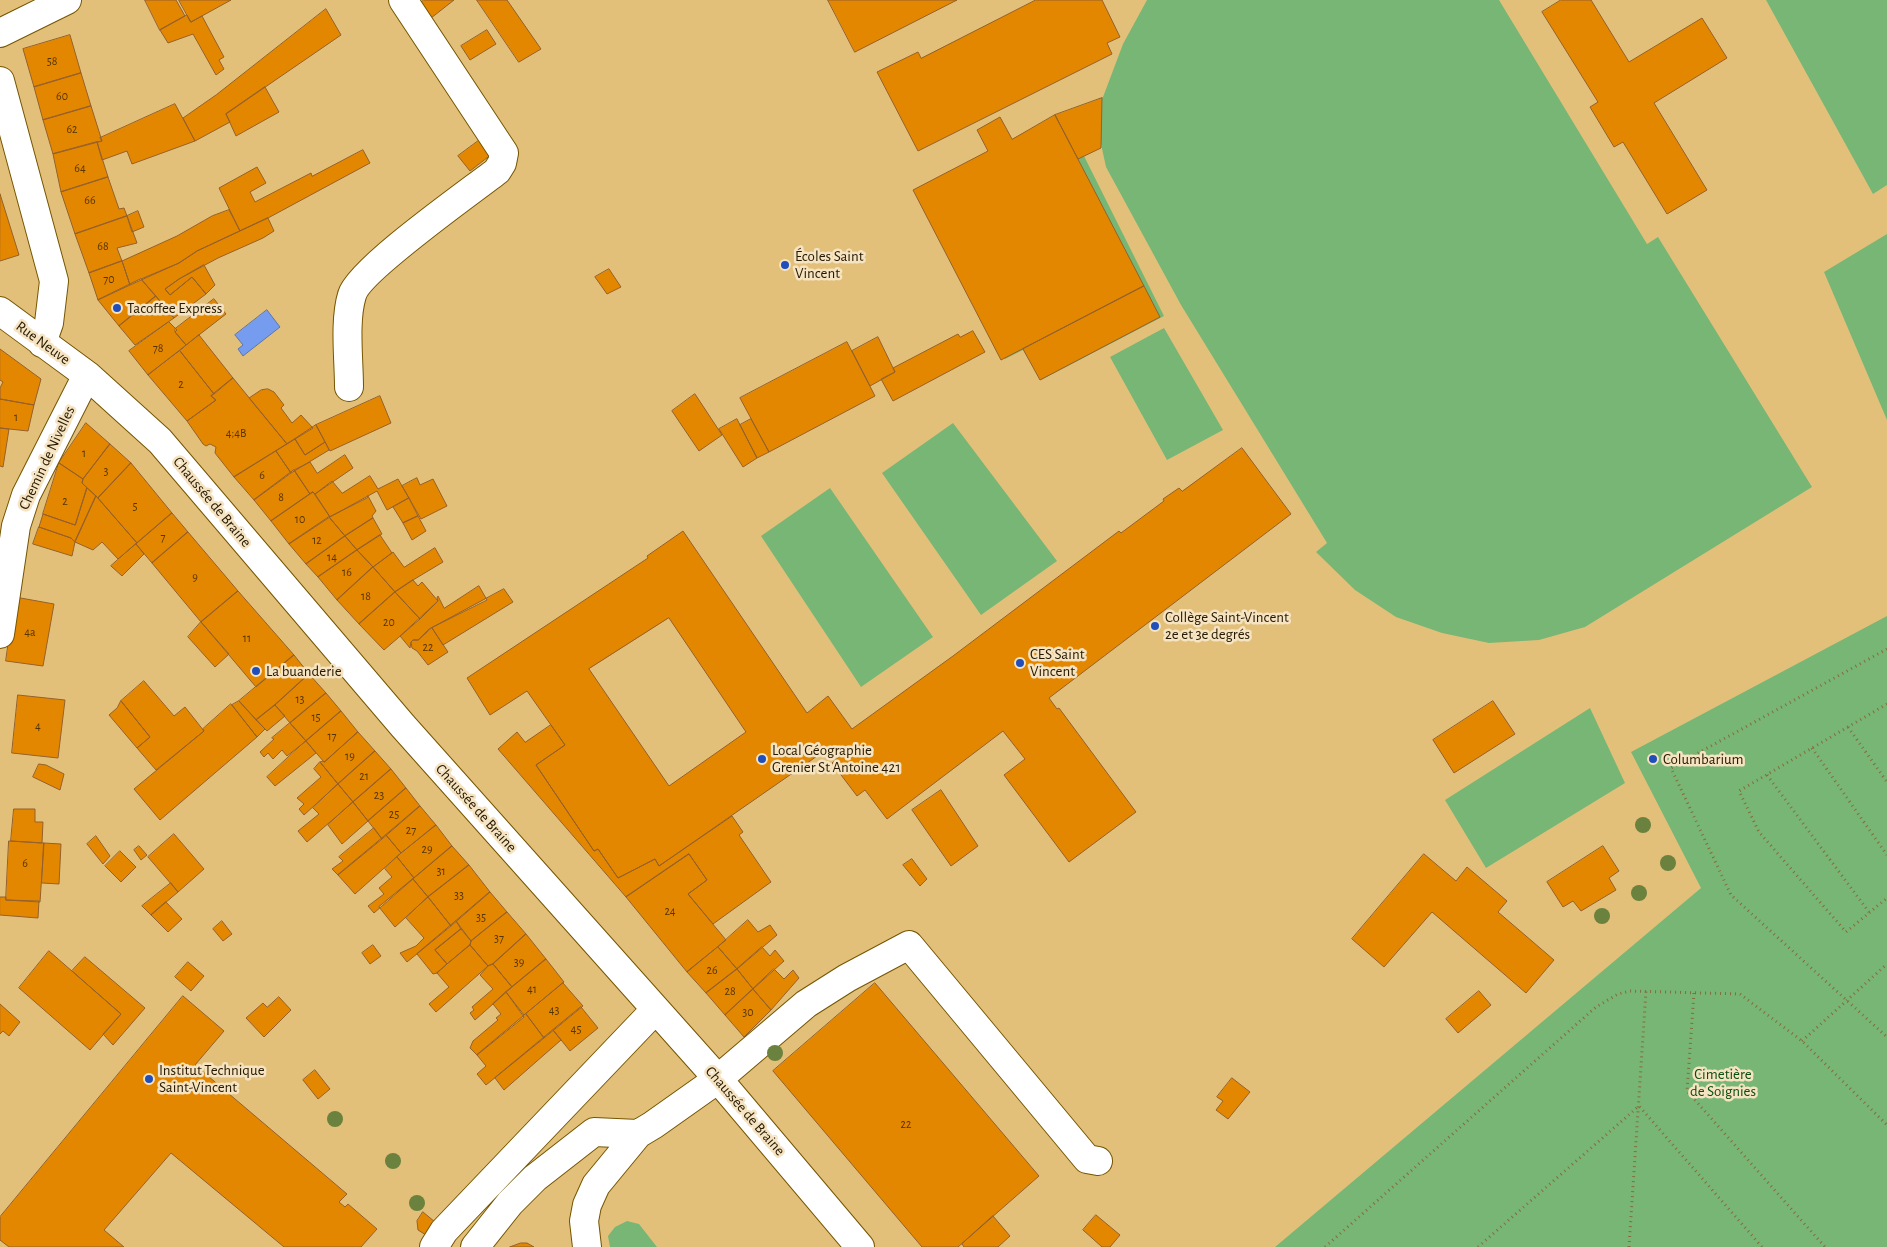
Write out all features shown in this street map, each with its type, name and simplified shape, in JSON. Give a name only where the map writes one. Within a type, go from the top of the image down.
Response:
[{"type":"street","points":[[0,33],[67,0]]},
{"type":"street","points":[[349,387],[348,312],[352,293],[381,261],[496,171],[502,163],[504,153],[402,0]]},
{"type":"street","points":[[0,81],[54,281],[49,322],[42,343]]},
{"type":"street","name":"Rue Neuve","points":[[0,311],[87,375]]},
{"type":"street","name":"Chemin de Nivelles","points":[[0,634],[15,535],[26,495],[87,375]]},
{"type":"street","name":"Chaussée de Braine","points":[[87,375],[160,441],[402,726],[718,1079],[860,1247]]},
{"type":"street","points":[[587,1247],[584,1221],[587,1205],[596,1185],[638,1134],[718,1079],[806,1004],[909,944],[1087,1159],[1098,1161]]},
{"type":"street","points":[[434,1247],[444,1231],[655,1010]]},
{"type":"street","points":[[476,1247],[510,1202],[534,1178],[594,1132],[638,1134]]},
{"type":"path","points":[[1887,649],[1671,768],[1731,895],[1887,1037]]},
{"type":"path","points":[[1886,706],[1739,791],[1759,832],[1846,932],[1887,898]]},
{"type":"path","points":[[1848,727],[1887,782]]},
{"type":"path","points":[[1812,748],[1887,855]]},
{"type":"path","points":[[1767,775],[1869,912]]},
{"type":"path","points":[[1802,1041],[1887,964]]},
{"type":"path","points":[[1325,1247],[1596,1008],[1618,994],[1630,991],[1740,994],[1802,1041],[1887,1126]]},
{"type":"path","points":[[1629,1247],[1646,991]]},
{"type":"path","points":[[1694,993],[1687,1091],[1825,1247]]},
{"type":"path","points":[[1478,1247],[1638,1106]]},
{"type":"path","points":[[1638,1106],[1762,1247]]},
{"type":"green space","points":[[1147,0],[1499,0],[1647,244],[1658,237],[1812,487],[1585,627],[1539,640],[1489,643],[1442,633],[1396,617],[1355,590],[1316,552],[1327,543],[1181,305],[1106,167],[1101,144],[1084,156],[1164,316],[1041,380],[1023,350],[1005,359],[918,191],[1103,97],[1123,44]]},
{"type":"green space","points":[[1766,0],[1887,0],[1887,185],[1873,194]]},
{"type":"green space","points":[[1887,234],[1887,420],[1824,272]]},
{"type":"green space","points":[[1164,328],[1223,430],[1167,460],[1110,357]]},
{"type":"green space","points":[[953,423],[1057,561],[981,615],[882,473]]},
{"type":"green space","points":[[830,488],[933,637],[861,687],[761,536]]},
{"type":"green space","name":"Cimetière de Soignies","points":[[1887,616],[1887,1247],[1275,1247],[1701,888],[1631,752]]},
{"type":"green space","points":[[1590,708],[1625,783],[1486,868],[1445,800]]},
{"type":"green space","points":[[627,1221],[639,1224],[657,1247],[610,1247],[608,1236],[615,1227]]},
{"type":"water","points":[[267,310],[280,327],[243,356],[238,349],[243,345],[235,335]]},
{"type":"building","points":[[145,0],[176,0],[185,16],[160,30]]},
{"type":"building","points":[[179,0],[231,0],[191,22]]},
{"type":"building","points":[[424,0],[454,0],[426,22],[415,7]]},
{"type":"building","points":[[477,0],[507,0],[541,49],[519,62]]},
{"type":"building","points":[[828,0],[957,0],[855,52]]},
{"type":"building","points":[[1036,0],[1102,0],[1120,37],[1107,43],[1112,54],[918,151],[877,72],[918,52],[921,58]]},
{"type":"building","points":[[1561,0],[1591,0],[1629,62],[1702,18],[1727,58],[1654,103],[1707,190],[1667,214],[1623,142],[1614,147],[1590,107],[1598,102],[1542,12]]},
{"type":"building","points":[[326,9],[341,35],[226,114],[230,122],[195,141],[183,118],[216,95]]},
{"type":"building","points":[[187,15],[191,22],[202,16],[224,57],[219,60],[224,69],[216,75],[193,34],[168,43],[160,30]]},
{"type":"building","points":[[487,30],[496,44],[470,60],[461,46]]},
{"type":"building","points":[[70,35],[81,73],[34,87],[23,49]]},
{"type":"building","points":[[81,73],[91,106],[43,120],[34,87]]},
{"type":"building","points":[[265,87],[279,112],[236,136],[226,114]]},
{"type":"building","points":[[1102,98],[1101,148],[1078,159],[1055,115]]},
{"type":"building","points":[[175,104],[195,141],[132,164],[127,151],[102,160],[97,142],[102,141],[100,138]]},
{"type":"building","points":[[91,106],[102,141],[53,154],[43,120]]},
{"type":"building","points":[[1055,115],[1144,286],[1001,360],[913,190],[988,151],[977,130],[1000,117],[1012,139]]},
{"type":"building","points":[[481,139],[492,154],[470,171],[458,156]]},
{"type":"building","points":[[97,142],[108,177],[61,192],[53,154]]},
{"type":"building","points":[[363,150],[370,163],[240,231],[219,188],[257,167],[266,183],[250,192],[255,202],[311,173],[312,176]]},
{"type":"building","points":[[108,177],[119,209],[124,208],[127,216],[75,234],[61,192]]},
{"type":"building","points":[[0,194],[19,255],[0,261]]},
{"type":"building","points":[[229,210],[240,231],[197,251],[179,263],[130,285],[122,261],[177,236],[212,216]]},
{"type":"building","points":[[138,211],[144,227],[132,232],[127,216]]},
{"type":"building","points":[[127,216],[137,243],[117,248],[122,261],[89,273],[75,234]]},
{"type":"building","points":[[268,218],[274,231],[263,238],[218,258],[179,279],[165,289],[170,295],[192,277],[206,294],[174,318],[141,279],[179,263],[197,251]]},
{"type":"building","points":[[122,261],[130,285],[98,300],[89,273]]},
{"type":"building","points":[[204,265],[215,285],[206,294],[192,277],[170,295],[165,289],[179,279]]},
{"type":"building","points":[[609,269],[621,287],[607,294],[595,277]]},
{"type":"building","points":[[141,279],[156,296],[119,326],[98,300]]},
{"type":"building","points":[[1144,286],[1160,317],[1040,380],[1023,349]]},
{"type":"building","points":[[156,296],[174,318],[135,345],[119,326]]},
{"type":"building","points":[[214,299],[226,314],[186,345],[175,332],[175,329]]},
{"type":"building","points":[[169,322],[177,330],[175,332],[186,345],[148,375],[129,351]]},
{"type":"building","points":[[973,331],[985,352],[893,401],[881,379],[895,372],[893,368],[958,334],[960,337]]},
{"type":"building","points":[[199,335],[233,378],[214,394],[180,351]]},
{"type":"building","points":[[878,337],[895,372],[870,386],[852,351]]},
{"type":"building","points":[[847,342],[875,396],[769,452],[740,398]]},
{"type":"building","points":[[0,349],[41,379],[34,405],[0,399],[0,388],[3,382],[0,380]]},
{"type":"building","points":[[180,351],[214,394],[211,396],[216,400],[187,421],[148,375]]},
{"type":"building","points":[[233,378],[287,444],[234,477],[215,453],[216,447],[210,444],[206,446],[203,444],[187,421],[216,400],[211,396]]},
{"type":"building","points":[[268,389],[274,392],[284,405],[281,408],[292,423],[301,415],[313,428],[287,444],[249,398],[261,390]]},
{"type":"building","points":[[695,394],[722,435],[699,451],[672,411]]},
{"type":"building","points":[[380,396],[391,423],[330,451],[316,425]]},
{"type":"building","points":[[0,399],[34,405],[28,431],[0,428]]},
{"type":"building","points":[[737,419],[757,458],[743,467],[719,429]]},
{"type":"building","points":[[751,419],[769,452],[757,458],[740,425]]},
{"type":"building","points":[[86,423],[110,444],[83,479],[59,463]]},
{"type":"building","points":[[316,425],[325,442],[305,455],[295,439]]},
{"type":"building","points":[[0,428],[9,429],[3,467],[0,466]]},
{"type":"building","points":[[295,439],[305,455],[325,442],[329,450],[291,473],[276,451]]},
{"type":"building","points":[[110,444],[131,463],[98,498],[82,483],[83,479]]},
{"type":"building","name":"CES Saint Vincent","points":[[1242,448],[1291,514],[1049,698],[1057,709],[1059,708],[1136,812],[1069,862],[1004,775],[1025,759],[1003,731],[887,819],[865,790],[857,796],[832,763],[840,756],[833,745],[659,866],[655,859],[618,878],[598,849],[594,851],[536,765],[565,745],[527,691],[490,715],[467,678],[648,558],[647,556],[683,531],[807,713],[828,696],[852,729],[953,656],[1119,531],[1121,533],[1164,501],[1163,499],[1179,488],[1182,491]],"holes":[[[669,618],[746,732],[669,786],[589,669]]]},
{"type":"building","points":[[276,451],[291,473],[254,500],[234,477]]},
{"type":"building","points":[[345,455],[353,468],[315,494],[313,492],[310,494],[294,470],[310,462],[317,473]]},
{"type":"building","points":[[59,463],[83,479],[82,483],[87,488],[75,525],[43,514]]},
{"type":"building","points":[[131,463],[172,513],[137,543],[98,498]]},
{"type":"building","points":[[294,470],[310,494],[271,521],[254,500]]},
{"type":"building","points":[[370,476],[378,489],[398,479],[409,498],[387,510],[377,491],[330,517],[315,494],[332,481],[342,493]]},
{"type":"building","points":[[417,478],[420,485],[433,479],[447,506],[421,519],[402,486]]},
{"type":"building","points":[[87,488],[96,496],[75,542],[71,538],[39,527],[43,514],[75,525]]},
{"type":"building","points":[[313,492],[330,517],[289,544],[271,521]]},
{"type":"building","points":[[96,496],[137,543],[118,559],[102,542],[93,550],[75,542]]},
{"type":"building","points":[[368,496],[376,511],[372,516],[373,518],[345,536],[329,517]]},
{"type":"building","points":[[409,498],[418,516],[403,523],[393,507]]},
{"type":"building","points":[[172,513],[188,532],[152,563],[136,544]]},
{"type":"building","points":[[418,516],[426,531],[412,540],[403,523]]},
{"type":"building","points":[[329,517],[345,536],[306,564],[289,544]]},
{"type":"building","points":[[373,518],[382,534],[357,550],[345,536]]},
{"type":"building","points":[[39,527],[71,538],[75,542],[72,556],[33,544]]},
{"type":"building","points":[[188,532],[238,591],[201,622],[152,563]]},
{"type":"building","points":[[380,535],[392,553],[373,567],[357,550]]},
{"type":"building","points":[[345,536],[357,550],[318,577],[306,564]]},
{"type":"building","points":[[136,544],[144,554],[122,576],[111,566]]},
{"type":"building","points":[[435,548],[443,562],[395,592],[373,567],[393,552],[404,567]]},
{"type":"building","points":[[357,550],[373,567],[337,600],[318,577]]},
{"type":"building","points":[[373,567],[395,592],[359,624],[337,600]]},
{"type":"building","points":[[413,580],[418,586],[422,582],[438,601],[420,619],[395,592]]},
{"type":"building","points":[[479,586],[487,600],[429,629],[418,640],[411,642],[410,648],[400,636],[438,601],[438,596],[444,608]]},
{"type":"building","points":[[504,589],[513,602],[443,645],[432,628]]},
{"type":"building","points":[[238,591],[294,655],[256,687],[201,622]]},
{"type":"building","points":[[395,592],[420,619],[384,650],[359,624]]},
{"type":"building","points":[[15,597],[54,604],[43,666],[6,661]]},
{"type":"building","points":[[201,622],[229,654],[215,667],[188,637]]},
{"type":"building","points":[[432,628],[448,652],[428,665],[417,651],[412,648],[411,642],[418,640]]},
{"type":"building","points":[[294,655],[309,674],[256,720],[239,701]]},
{"type":"building","points":[[309,674],[326,693],[290,723],[275,705]]},
{"type":"building","points":[[144,681],[174,716],[185,707],[204,731],[156,770],[137,748],[150,737],[121,701]]},
{"type":"building","points":[[326,693],[341,711],[306,741],[290,723]]},
{"type":"building","points":[[18,695],[65,700],[58,758],[12,753]]},
{"type":"building","points":[[121,701],[150,737],[137,748],[109,715],[117,708]]},
{"type":"building","points":[[239,701],[265,729],[257,737],[232,705]]},
{"type":"building","points":[[1493,701],[1515,734],[1454,773],[1433,740]]},
{"type":"building","points":[[231,704],[257,737],[160,820],[134,789],[204,731],[203,729]]},
{"type":"building","points":[[275,705],[285,716],[267,731],[256,720]]},
{"type":"building","points":[[341,711],[358,732],[324,762],[306,741]]},
{"type":"building","points":[[290,723],[306,741],[287,756],[282,750],[273,759],[268,753],[264,757],[260,752],[274,739],[272,738]]},
{"type":"building","points":[[551,725],[565,745],[536,765],[594,851],[598,849],[618,878],[655,859],[659,866],[732,816],[743,832],[739,835],[771,882],[713,924],[688,894],[707,880],[689,854],[626,897],[498,749],[517,732],[525,742]]},
{"type":"building","points":[[358,732],[375,751],[338,784],[320,762],[324,762]]},
{"type":"building","points":[[306,741],[316,753],[275,786],[267,777]]},
{"type":"building","points":[[375,751],[391,769],[353,802],[338,784]]},
{"type":"building","points":[[320,762],[338,784],[304,815],[299,809],[304,804],[297,798],[321,777],[314,769]]},
{"type":"building","points":[[39,764],[46,765],[64,774],[60,790],[33,777]]},
{"type":"building","points":[[391,769],[406,788],[368,821],[353,802]]},
{"type":"building","points":[[338,784],[353,802],[307,842],[298,831],[319,814],[313,808]]},
{"type":"building","points":[[406,788],[420,806],[382,839],[368,821]]},
{"type":"building","points":[[941,790],[978,846],[951,866],[912,810]]},
{"type":"building","points":[[353,802],[368,821],[342,844],[328,825]]},
{"type":"building","points":[[420,806],[436,825],[401,853],[386,835]]},
{"type":"building","points":[[14,809],[35,809],[35,822],[43,822],[42,843],[11,841]]},
{"type":"building","points":[[436,825],[452,846],[414,878],[397,857]]},
{"type":"building","points":[[374,828],[382,839],[338,875],[332,869],[343,861],[339,857]]},
{"type":"building","points":[[174,834],[204,869],[178,892],[148,857]]},
{"type":"building","points":[[386,835],[401,853],[355,894],[338,875]]},
{"type":"building","points":[[96,836],[110,856],[103,864],[87,844]]},
{"type":"building","points":[[9,841],[44,843],[40,902],[6,900]]},
{"type":"building","points":[[44,843],[61,844],[59,884],[42,883]]},
{"type":"building","points":[[139,846],[147,855],[141,860],[134,850]]},
{"type":"building","points":[[452,846],[469,865],[428,897],[413,879]]},
{"type":"building","points":[[1603,846],[1619,871],[1609,878],[1616,890],[1581,911],[1573,901],[1563,907],[1547,882]]},
{"type":"building","points":[[120,851],[136,867],[121,882],[105,866]]},
{"type":"building","points":[[689,854],[707,880],[688,894],[726,940],[687,972],[626,897]]},
{"type":"building","points":[[1424,854],[1456,881],[1467,867],[1507,901],[1498,912],[1554,960],[1526,993],[1432,912],[1384,967],[1352,939]]},
{"type":"building","points":[[397,857],[414,878],[374,913],[368,906],[384,894],[379,888],[392,877],[385,869]]},
{"type":"building","points":[[912,859],[927,879],[920,886],[903,865]]},
{"type":"building","points":[[469,865],[490,892],[451,926],[428,897]]},
{"type":"building","points":[[413,879],[428,897],[395,927],[379,907]]},
{"type":"building","points":[[171,883],[178,892],[151,915],[142,906]]},
{"type":"building","points":[[490,892],[507,912],[471,941],[456,921]]},
{"type":"building","points":[[0,897],[6,897],[6,900],[39,901],[38,918],[0,915]]},
{"type":"building","points":[[428,897],[451,926],[407,962],[400,953],[416,946],[424,938],[406,918]]},
{"type":"building","points":[[166,902],[182,919],[168,932],[151,915]]},
{"type":"building","points":[[507,912],[526,934],[493,964],[488,966],[470,945],[471,941]]},
{"type":"building","points":[[748,920],[758,932],[770,925],[777,935],[737,969],[718,947]]},
{"type":"building","points":[[222,921],[232,934],[223,941],[213,929]]},
{"type":"building","points":[[456,921],[461,929],[435,950],[447,964],[437,973],[433,974],[417,954]]},
{"type":"building","points":[[461,929],[471,941],[470,945],[447,964],[435,950]]},
{"type":"building","points":[[526,934],[546,959],[512,987],[493,964]]},
{"type":"building","points":[[373,945],[381,956],[370,964],[362,953]]},
{"type":"building","points":[[470,945],[488,966],[436,1012],[429,1004],[449,987],[437,973]]},
{"type":"building","points":[[718,947],[737,969],[706,993],[687,972]]},
{"type":"building","points":[[762,947],[770,956],[775,950],[784,961],[753,989],[737,969]]},
{"type":"building","points":[[49,951],[121,1014],[90,1050],[19,988]]},
{"type":"building","points":[[85,957],[145,1008],[113,1045],[103,1034],[121,1014],[72,971]]},
{"type":"building","points":[[546,959],[564,982],[524,1015],[506,992]]},
{"type":"building","points":[[188,962],[204,976],[191,991],[175,977]]},
{"type":"building","points":[[493,964],[512,987],[475,1020],[470,1013],[474,1010],[472,1007],[493,989],[480,975],[488,966]]},
{"type":"building","points":[[737,969],[753,989],[725,1015],[706,993]]},
{"type":"building","points":[[774,969],[784,979],[793,970],[799,978],[771,1010],[753,989]]},
{"type":"building","points":[[563,983],[583,1006],[544,1038],[526,1014]]},
{"type":"building","points":[[875,983],[1039,1176],[958,1247],[922,1247],[773,1071]]},
{"type":"building","points":[[753,989],[771,1010],[744,1037],[725,1015]]},
{"type":"building","points":[[1479,991],[1491,1005],[1458,1033],[1446,1019]]},
{"type":"building","points":[[506,992],[524,1017],[477,1055],[470,1048],[473,1041],[498,1020],[496,1018],[501,1014],[493,1004]]},
{"type":"building","points":[[183,996],[224,1031],[195,1065],[347,1194],[339,1202],[345,1207],[348,1204],[377,1229],[361,1247],[284,1247],[171,1153],[104,1230],[124,1247],[9,1247],[0,1240],[0,1217]]},
{"type":"building","points":[[279,997],[291,1010],[264,1037],[246,1018],[263,1003],[267,1007]]},
{"type":"building","points":[[0,1004],[20,1022],[9,1036],[3,1031],[0,1034]]},
{"type":"building","points":[[581,1007],[598,1028],[570,1051],[553,1030]]},
{"type":"building","points":[[526,1014],[544,1038],[486,1085],[477,1074],[486,1066],[477,1055]]},
{"type":"building","points":[[553,1030],[561,1040],[504,1090],[495,1078]]},
{"type":"building","points":[[315,1070],[330,1089],[318,1099],[303,1080]]},
{"type":"building","points":[[1232,1078],[1250,1092],[1228,1119],[1216,1110],[1223,1101],[1217,1097]]},
{"type":"building","points":[[423,1212],[435,1222],[426,1235],[418,1230],[417,1221]]},
{"type":"building","points":[[1096,1215],[1120,1235],[1110,1247],[1102,1247],[1083,1230]]},
{"type":"building","points":[[993,1216],[1010,1236],[998,1247],[964,1247],[962,1244]]},
{"type":"building","points":[[527,1243],[534,1247],[510,1247]]},
{"type":"place","name":"Écoles Saint Vincent","points":[[785,265]]},
{"type":"place","name":"Tacoffee Express","points":[[117,308]]},
{"type":"place","name":"Collège Saint-Vincent 2e et 3e degrés","points":[[1155,626]]},
{"type":"place","name":"CES Saint Vincent","points":[[1020,663]]},
{"type":"place","name":"La buanderie","points":[[256,671]]},
{"type":"place","name":"Local Géographie Grenier St Antoine 421","points":[[762,759]]},
{"type":"place","name":"Columbarium","points":[[1653,759]]},
{"type":"place","name":"Institut Technique Saint-Vincent","points":[[149,1079]]}]
